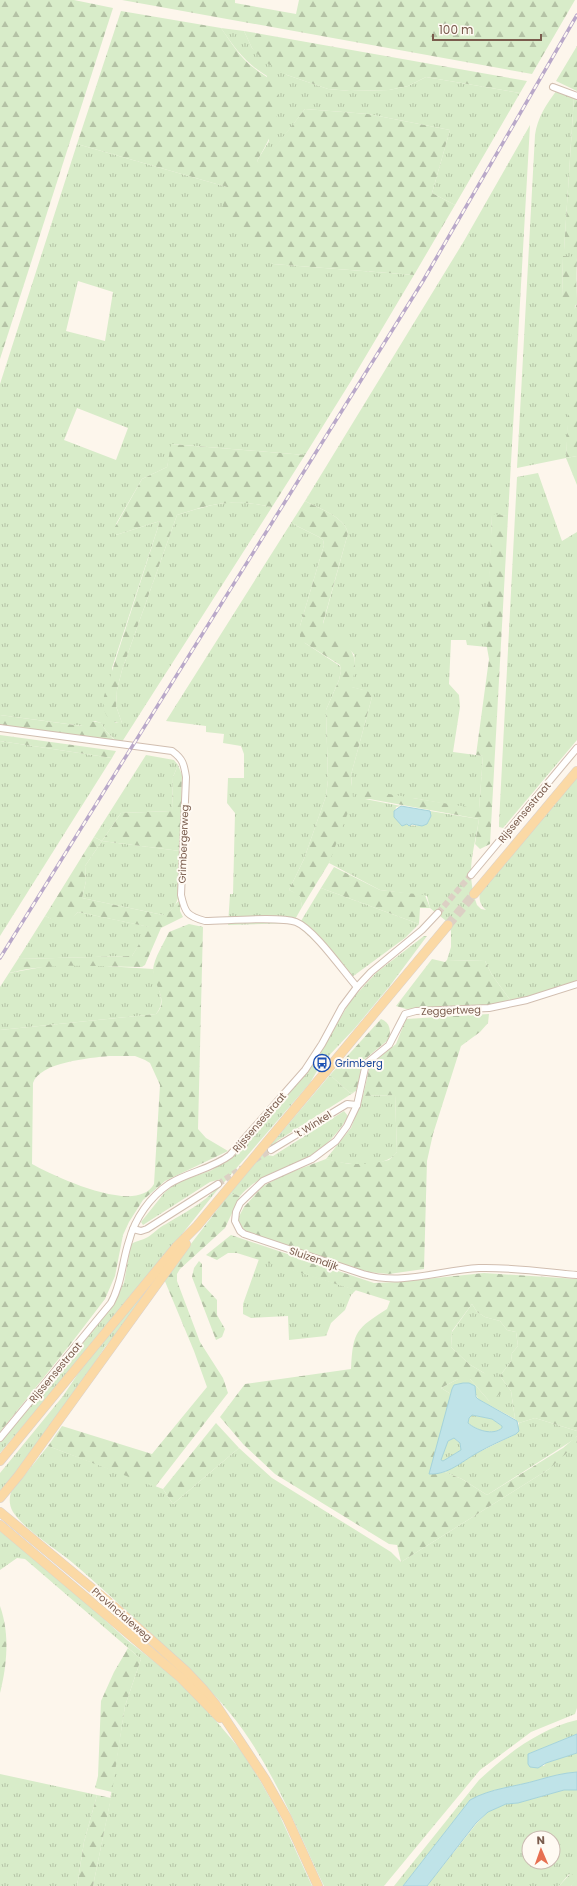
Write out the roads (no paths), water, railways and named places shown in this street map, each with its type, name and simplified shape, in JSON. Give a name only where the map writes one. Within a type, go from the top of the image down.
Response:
[{"type":"main road","name":"Rijssensestraat","points":[[474,894],[577,771]]},
{"type":"main road","name":"Rijssensestraat","points":[[0,1498],[47,1437],[197,1226],[448,925]]},
{"type":"main road","name":"Rijssensestraat","points":[[0,1461],[176,1247],[197,1226]]},
{"type":"main road","name":"Provincialeweg","points":[[0,1512],[117,1609],[186,1671],[216,1705],[265,1779],[280,1805],[318,1886]]},
{"type":"main road","name":"Provincialeweg","points":[[0,1525],[181,1678],[231,1729]]},
{"type":"street","points":[[553,87],[577,96]]},
{"type":"street","name":"Grimbergerweg","points":[[0,728],[172,751],[180,757],[186,777],[181,895],[185,910],[193,918],[205,921],[283,919],[297,922],[310,932],[357,987]]},
{"type":"street","name":"Rijssensestraat","points":[[471,875],[577,748]]},
{"type":"street","name":"Rijssensestraat","points":[[0,1438],[112,1303],[120,1282],[128,1242],[133,1229],[149,1204],[163,1189],[187,1175],[221,1162],[238,1148],[305,1070],[322,1044],[342,1007],[357,987],[371,972],[422,930],[438,912]]},
{"type":"street","name":"Zeggertweg","points":[[357,1105],[365,1068],[368,1062],[389,1045],[394,1037],[400,1021],[406,1013],[416,1011],[489,1008],[516,1003],[577,984]]},
{"type":"street","name":"'t Winkel","points":[[271,1150],[346,1104],[357,1105]]},
{"type":"street","name":"Sluizendijk","points":[[357,1105],[342,1133],[330,1146],[312,1159],[264,1181],[240,1203],[235,1216],[236,1225],[240,1231],[275,1245],[382,1279],[405,1279],[481,1268],[577,1275]]},
{"type":"street","points":[[133,1229],[141,1231],[147,1229],[218,1184]]},
{"type":"water","points":[[401,806],[430,811],[431,816],[427,824],[422,826],[412,824],[409,826],[407,824],[402,826],[394,817],[394,811]]},
{"type":"water","points":[[469,1383],[475,1386],[476,1397],[517,1421],[519,1431],[448,1470],[436,1474],[429,1474],[452,1389],[454,1385]],"holes":[[[472,1415],[492,1419],[502,1426],[502,1428],[494,1432],[475,1428],[468,1423],[469,1418]],[[454,1438],[460,1443],[461,1450],[443,1461],[441,1460],[448,1441]]]},
{"type":"water","points":[[577,1734],[577,1753],[546,1763],[538,1768],[530,1767],[528,1764],[528,1754]]},
{"type":"water","points":[[577,1772],[577,1790],[564,1790],[518,1803],[506,1804],[488,1812],[476,1823],[427,1886],[403,1886],[470,1800],[495,1790]]},
{"type":"tunnel","points":[[438,913],[471,875]]},
{"type":"tunnel","points":[[448,925],[474,894]]},
{"type":"tunnel","points":[[255,1160],[271,1150]]},
{"type":"tunnel","points":[[218,1184],[242,1168]]},
{"type":"railway","points":[[0,958],[423,281],[577,15]]},
{"type":"place","name":"Grimberg","points":[[322,1063]]}]
